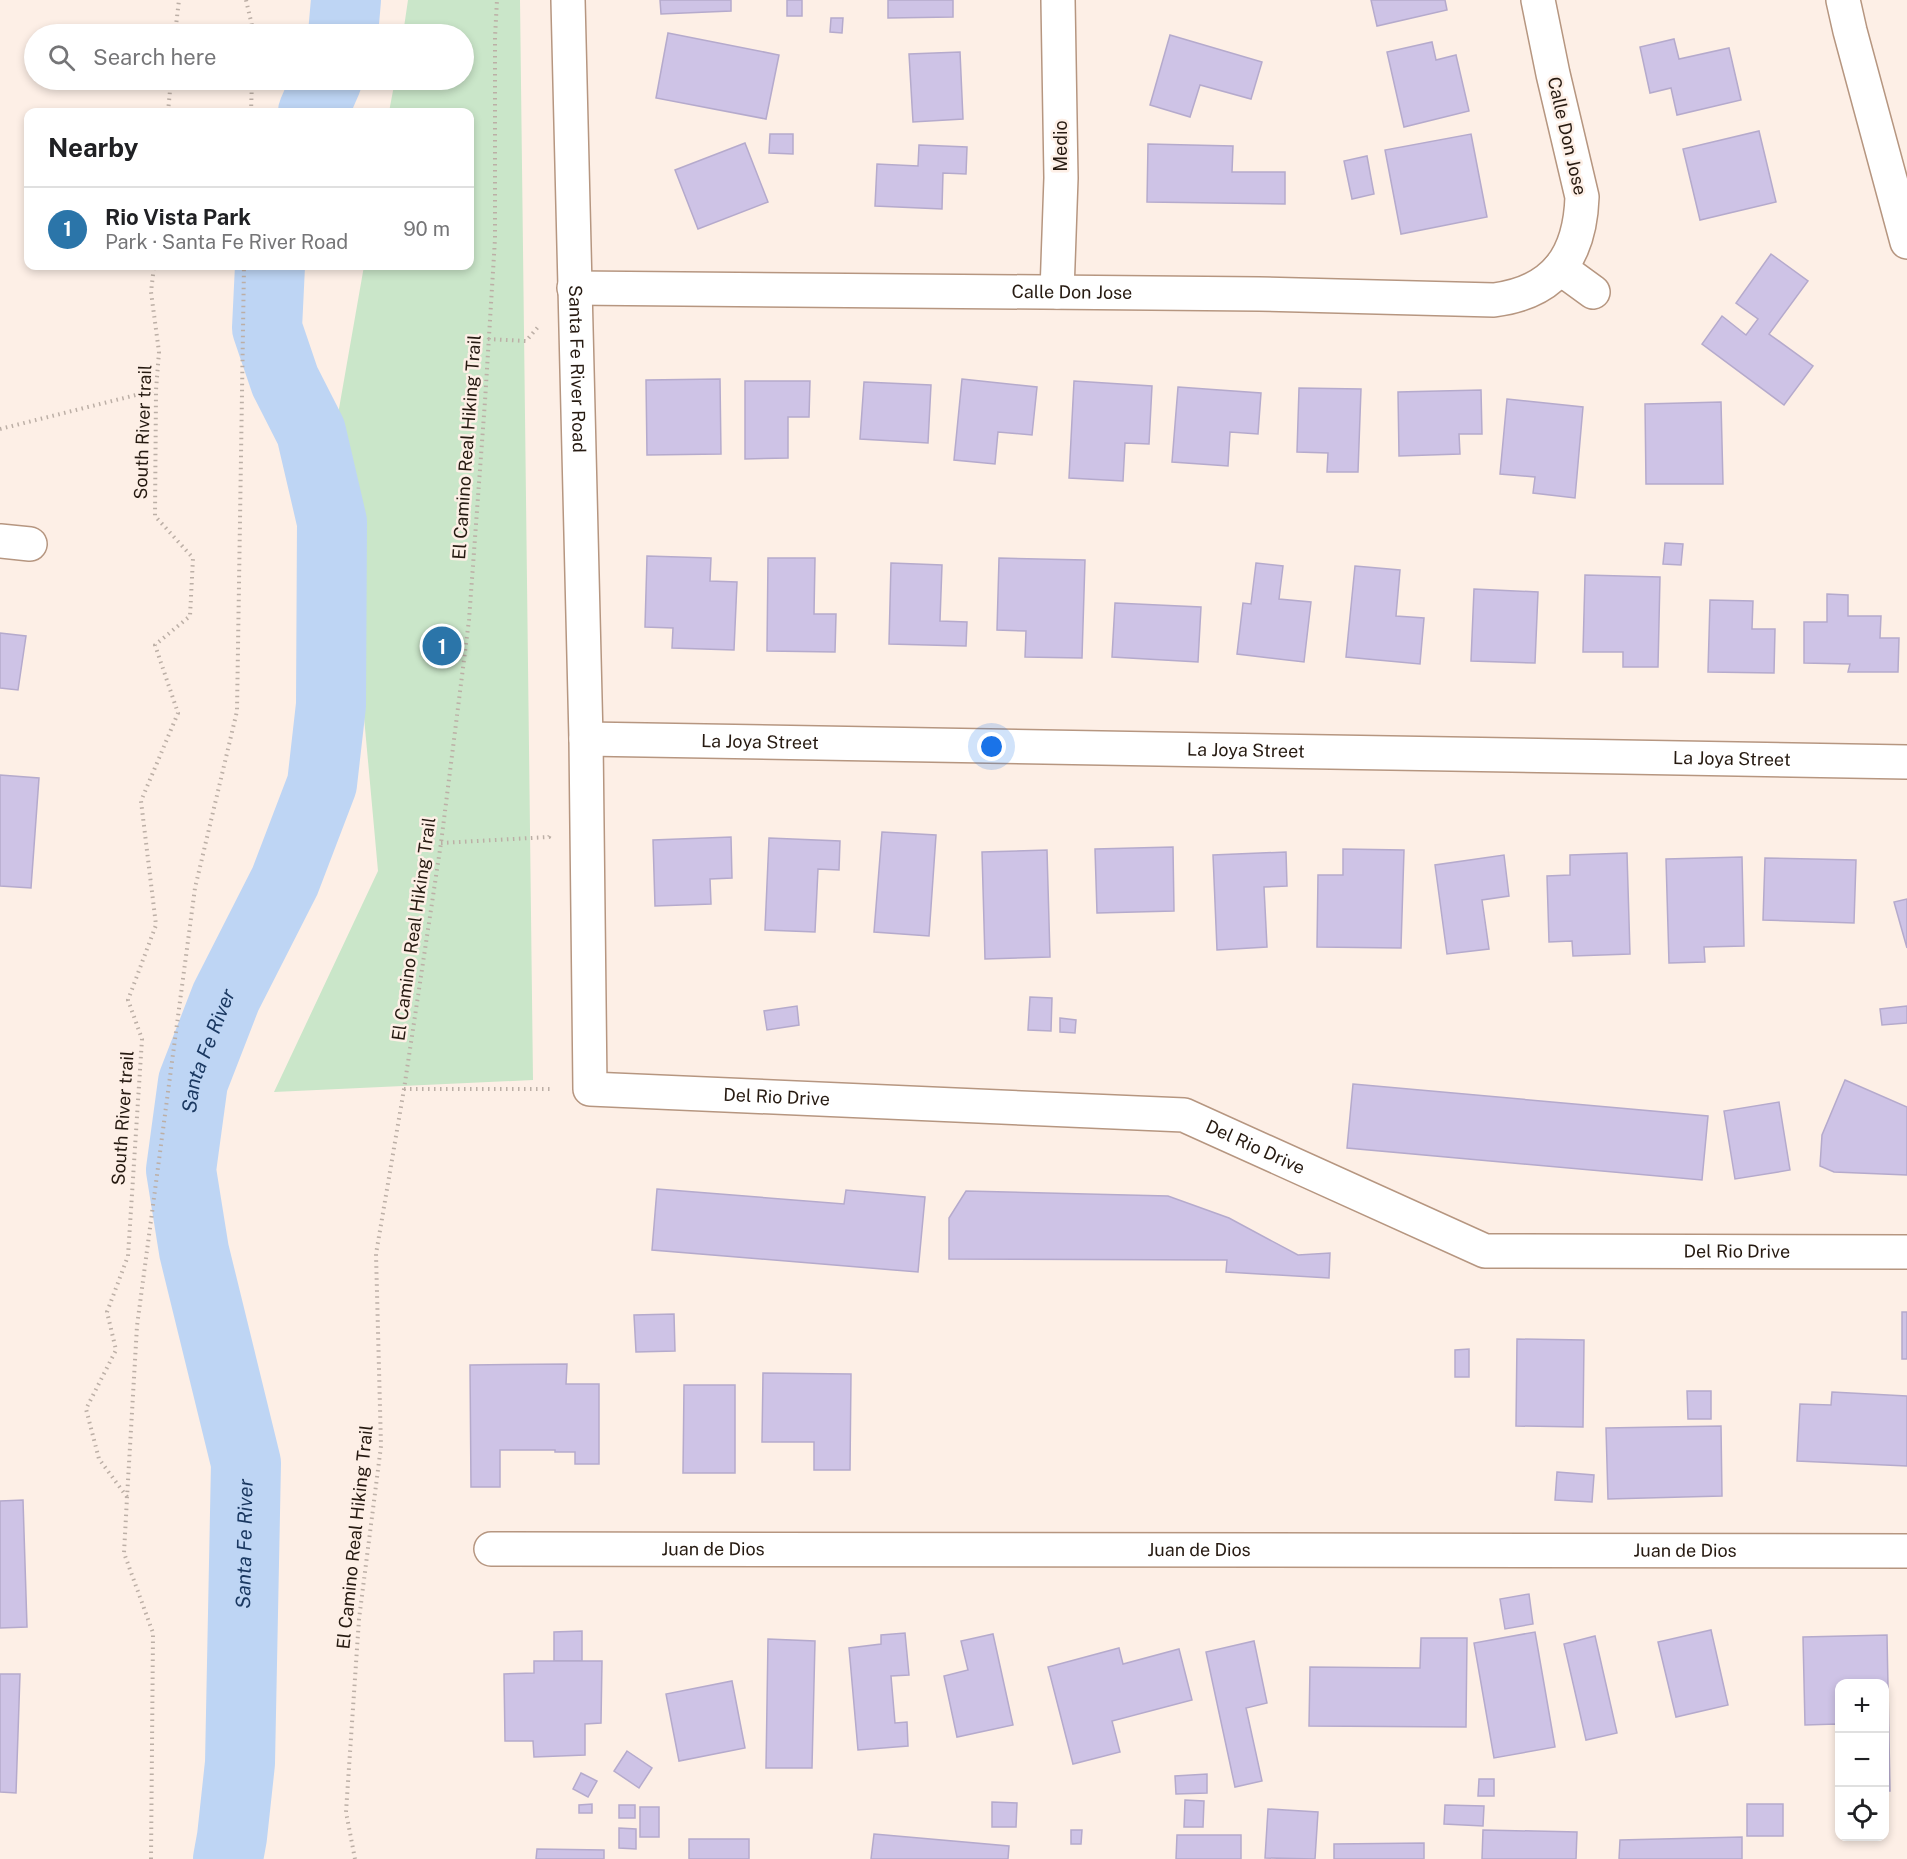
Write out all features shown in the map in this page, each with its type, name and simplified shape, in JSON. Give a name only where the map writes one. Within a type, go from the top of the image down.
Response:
[{"type":"street","name":"Santa Fe River Road","points":[[568,0],[586,739],[590,1089]]},
{"type":"street","name":"Medio","points":[[1057,292],[1061,178],[1058,0]]},
{"type":"street","name":"Calle Don Jose","points":[[574,288],[1259,294],[1494,300],[1512,298],[1530,292],[1546,282],[1560,268],[1570,254],[1581,218],[1582,197],[1555,85],[1538,0]]},
{"type":"street","points":[[1843,0],[1907,242]]},
{"type":"street","points":[[1560,268],[1593,292]]},
{"type":"street","name":"La Joya Street","points":[[586,739],[1907,762]]},
{"type":"street","name":"Del Rio Drive","points":[[590,1089],[1184,1115],[1485,1251],[1907,1252]]},
{"type":"street","name":"Juan de Dios","points":[[491,1550],[1907,1551]]},
{"type":"path","points":[[176,24],[178,0]]},
{"type":"path","points":[[246,0],[252,24]]},
{"type":"path","name":"El Camino Real Hiking Trail","points":[[355,1859],[346,1812],[359,1619],[381,1446],[376,1254],[404,1089],[441,843],[469,620],[495,239],[497,0]]},
{"type":"path","points":[[168,108],[170,90]]},
{"type":"path","points":[[251,108],[252,90]]},
{"type":"path","name":"South River trail","points":[[127,1498],[99,1459],[86,1409],[116,1350],[107,1312],[128,1256],[142,1039],[128,1000],[156,926],[141,801],[178,713],[155,645],[190,616],[194,558],[154,516],[156,390],[159,352],[152,292],[154,270]]},
{"type":"path","points":[[151,1859],[153,1633],[124,1553],[137,1326],[195,888],[237,711],[244,270]]},
{"type":"path","points":[[488,339],[526,341],[574,288]]},
{"type":"path","points":[[0,429],[156,390]]},
{"type":"path","points":[[441,843],[549,837],[553,826]]},
{"type":"path","points":[[404,1089],[590,1089]]},
{"type":"green space","points":[[408,0],[520,0],[533,1080],[274,1092],[378,871],[337,420],[363,270],[474,270],[474,108],[390,108],[393,90],[474,90],[474,24],[404,24]]},
{"type":"building","points":[[660,0],[731,0],[731,11],[661,14]]},
{"type":"building","points":[[787,0],[802,0],[802,16],[787,16]]},
{"type":"building","points":[[888,0],[953,0],[953,17],[888,18]]},
{"type":"building","points":[[1371,0],[1445,0],[1447,10],[1377,26]]},
{"type":"building","points":[[831,18],[843,18],[842,33],[830,32]]},
{"type":"building","points":[[668,33],[779,55],[766,119],[656,98]]},
{"type":"building","points":[[1170,35],[1262,62],[1251,99],[1200,85],[1190,117],[1150,105]]},
{"type":"building","points":[[1674,39],[1679,59],[1729,48],[1741,100],[1677,115],[1671,88],[1650,93],[1640,47]]},
{"type":"building","points":[[1432,42],[1436,60],[1456,55],[1469,111],[1404,127],[1387,52]]},
{"type":"building","points":[[960,52],[963,119],[913,122],[909,54]]},
{"type":"building","points":[[1759,131],[1776,202],[1700,220],[1683,149]]},
{"type":"building","points":[[770,134],[793,134],[793,154],[769,153]]},
{"type":"building","points":[[1471,134],[1487,217],[1401,234],[1385,150]]},
{"type":"building","points":[[745,143],[768,202],[698,229],[675,170]]},
{"type":"building","points":[[1148,144],[1233,146],[1232,172],[1285,172],[1285,204],[1147,202]]},
{"type":"building","points":[[919,145],[967,147],[966,174],[943,173],[942,209],[875,206],[877,164],[918,166]]},
{"type":"building","points":[[1367,156],[1374,194],[1352,199],[1344,161]]},
{"type":"building","points":[[1771,254],[1808,281],[1769,334],[1813,366],[1784,405],[1702,344],[1722,316],[1746,335],[1758,319],[1736,303]]},
{"type":"building","points":[[720,379],[721,454],[647,455],[646,380]]},
{"type":"building","points":[[962,379],[1037,387],[1032,435],[998,432],[995,464],[954,460]]},
{"type":"building","points":[[745,381],[810,381],[809,417],[788,417],[788,458],[745,459]]},
{"type":"building","points":[[1074,381],[1152,386],[1149,444],[1125,443],[1123,481],[1069,478]]},
{"type":"building","points":[[864,382],[931,385],[928,443],[860,439]]},
{"type":"building","points":[[1178,387],[1261,393],[1258,434],[1230,432],[1228,466],[1172,462]]},
{"type":"building","points":[[1299,388],[1361,389],[1358,472],[1327,472],[1328,453],[1297,452]]},
{"type":"building","points":[[1481,390],[1482,434],[1459,434],[1460,454],[1399,456],[1398,392]]},
{"type":"building","points":[[1507,399],[1583,407],[1575,498],[1533,493],[1535,477],[1500,474]]},
{"type":"building","points":[[1721,402],[1723,484],[1646,484],[1645,404]]},
{"type":"building","points":[[1665,543],[1683,544],[1681,565],[1663,564]]},
{"type":"building","points":[[647,556],[711,558],[710,581],[737,582],[734,650],[672,648],[673,628],[645,627]]},
{"type":"building","points":[[768,558],[815,558],[814,614],[836,614],[835,652],[767,651]]},
{"type":"building","points":[[999,558],[1085,560],[1082,658],[1025,657],[1026,631],[997,630]]},
{"type":"building","points":[[891,563],[942,565],[940,621],[967,622],[966,646],[889,644]]},
{"type":"building","points":[[1256,563],[1283,566],[1279,599],[1311,602],[1304,662],[1237,654],[1243,603],[1251,604]]},
{"type":"building","points":[[1355,566],[1400,570],[1396,616],[1424,618],[1420,664],[1346,657]]},
{"type":"building","points":[[1585,575],[1660,577],[1658,667],[1623,667],[1623,652],[1583,652]]},
{"type":"building","points":[[1474,589],[1538,592],[1535,663],[1471,661]]},
{"type":"building","points":[[1827,594],[1848,595],[1848,616],[1881,616],[1880,638],[1899,638],[1898,672],[1848,672],[1850,664],[1804,663],[1804,622],[1827,622]]},
{"type":"building","points":[[1710,600],[1753,601],[1752,629],[1775,629],[1774,673],[1708,672]]},
{"type":"building","points":[[1115,603],[1201,607],[1198,662],[1112,657]]},
{"type":"building","points":[[0,633],[26,636],[18,690],[0,688]]},
{"type":"building","points":[[0,775],[39,778],[31,888],[0,886]]},
{"type":"building","points":[[882,832],[936,835],[929,936],[874,932]]},
{"type":"building","points":[[731,837],[732,878],[710,879],[711,904],[655,906],[653,840]]},
{"type":"building","points":[[769,838],[840,841],[839,870],[818,869],[815,932],[765,930]]},
{"type":"building","points":[[1173,847],[1174,911],[1097,913],[1095,849]]},
{"type":"building","points":[[1343,849],[1404,850],[1401,948],[1317,947],[1318,875],[1343,875]]},
{"type":"building","points":[[1047,850],[1050,957],[985,959],[982,852]]},
{"type":"building","points":[[1286,852],[1287,886],[1264,887],[1267,947],[1217,950],[1213,855]]},
{"type":"building","points":[[1627,853],[1630,954],[1573,956],[1572,941],[1549,942],[1547,876],[1570,875],[1570,855]]},
{"type":"building","points":[[1504,855],[1509,896],[1482,900],[1489,949],[1447,954],[1435,865]]},
{"type":"building","points":[[1742,857],[1744,946],[1704,947],[1705,962],[1669,963],[1666,859]]},
{"type":"building","points":[[1765,858],[1856,860],[1854,923],[1763,920]]},
{"type":"building","points":[[1907,899],[1907,948],[1894,902]]},
{"type":"building","points":[[1030,997],[1052,998],[1051,1031],[1028,1030]]},
{"type":"building","points":[[797,1006],[799,1025],[767,1030],[764,1011]]},
{"type":"building","points":[[1907,1006],[1907,1023],[1882,1025],[1880,1009]]},
{"type":"building","points":[[1060,1018],[1076,1020],[1075,1033],[1060,1032]]},
{"type":"building","points":[[1845,1080],[1907,1107],[1907,1175],[1834,1172],[1820,1166],[1822,1135]]},
{"type":"building","points":[[1353,1084],[1708,1116],[1702,1180],[1347,1148]]},
{"type":"building","points":[[1779,1102],[1790,1170],[1735,1179],[1724,1111]]},
{"type":"building","points":[[657,1189],[844,1204],[846,1190],[925,1197],[918,1272],[652,1250]]},
{"type":"building","points":[[966,1191],[1168,1196],[1229,1218],[1298,1255],[1330,1253],[1329,1278],[1226,1272],[1227,1260],[949,1259],[949,1218]]},
{"type":"building","points":[[1902,1312],[1907,1312],[1907,1359],[1902,1359]]},
{"type":"building","points":[[674,1314],[675,1351],[636,1352],[634,1315]]},
{"type":"building","points":[[1517,1339],[1584,1340],[1583,1427],[1516,1426]]},
{"type":"building","points":[[1469,1349],[1469,1377],[1455,1377],[1455,1350]]},
{"type":"building","points":[[567,1364],[566,1384],[599,1384],[599,1464],[575,1464],[575,1452],[500,1450],[500,1487],[471,1487],[470,1365]]},
{"type":"building","points":[[763,1373],[851,1374],[850,1470],[814,1470],[814,1442],[762,1442]]},
{"type":"building","points":[[684,1385],[735,1385],[735,1473],[683,1473]]},
{"type":"building","points":[[1687,1391],[1711,1391],[1711,1419],[1688,1419]]},
{"type":"building","points":[[1832,1392],[1907,1396],[1907,1466],[1797,1461],[1800,1404],[1831,1405]]},
{"type":"building","points":[[1721,1426],[1722,1496],[1608,1499],[1606,1428]]},
{"type":"building","points":[[1557,1472],[1594,1475],[1592,1502],[1555,1500]]},
{"type":"building","points":[[23,1500],[27,1627],[0,1628],[0,1501]]},
{"type":"building","points":[[1529,1594],[1533,1624],[1505,1629],[1500,1599]]},
{"type":"building","points":[[1711,1630],[1728,1705],[1676,1717],[1658,1642]]},
{"type":"building","points":[[582,1631],[582,1661],[554,1661],[554,1632]]},
{"type":"building","points":[[1535,1632],[1555,1747],[1494,1758],[1474,1643]]},
{"type":"building","points":[[905,1633],[909,1675],[891,1676],[895,1723],[907,1722],[908,1746],[858,1750],[849,1648],[881,1644],[881,1635]]},
{"type":"building","points":[[993,1634],[1013,1725],[957,1737],[944,1676],[968,1670],[961,1641]]},
{"type":"building","points":[[1887,1635],[1888,1679],[1835,1679],[1835,1724],[1805,1725],[1803,1637]]},
{"type":"building","points":[[1595,1636],[1617,1733],[1586,1740],[1564,1644]]},
{"type":"building","points":[[1421,1638],[1467,1638],[1466,1727],[1309,1726],[1310,1667],[1420,1668]]},
{"type":"building","points":[[768,1639],[815,1641],[812,1768],[766,1768]]},
{"type":"building","points":[[1254,1641],[1267,1703],[1246,1708],[1262,1781],[1235,1787],[1206,1652]]},
{"type":"building","points":[[1119,1648],[1123,1664],[1179,1649],[1192,1700],[1112,1721],[1120,1752],[1073,1764],[1048,1667]]},
{"type":"building","points":[[534,1661],[602,1661],[601,1723],[585,1724],[585,1755],[534,1757],[533,1741],[505,1741],[504,1674],[534,1673]]},
{"type":"building","points":[[0,1674],[20,1674],[16,1793],[0,1792]]},
{"type":"building","points":[[732,1681],[745,1748],[679,1761],[666,1694]]},
{"type":"building","points":[[1889,1739],[1890,1791],[1889,1791]]},
{"type":"building","points":[[627,1751],[652,1768],[639,1788],[614,1771]]},
{"type":"building","points":[[581,1773],[597,1781],[588,1797],[573,1789]]},
{"type":"building","points":[[1207,1774],[1207,1793],[1176,1794],[1175,1776]]},
{"type":"building","points":[[1479,1779],[1494,1779],[1494,1796],[1478,1796]]},
{"type":"building","points":[[1185,1800],[1204,1801],[1203,1827],[1184,1827]]},
{"type":"building","points":[[992,1802],[1017,1803],[1016,1827],[992,1827]]},
{"type":"building","points":[[592,1804],[592,1813],[579,1813],[579,1805]]},
{"type":"building","points":[[1747,1804],[1783,1804],[1783,1836],[1747,1836]]},
{"type":"building","points":[[619,1805],[635,1805],[635,1818],[619,1818]]},
{"type":"building","points":[[1445,1805],[1484,1806],[1483,1826],[1444,1824]]},
{"type":"building","points":[[640,1807],[659,1807],[659,1837],[640,1837]]},
{"type":"building","points":[[1268,1809],[1318,1812],[1315,1859],[1265,1858]]},
{"type":"building","points":[[619,1828],[636,1829],[636,1849],[619,1848]]},
{"type":"building","points":[[1071,1830],[1082,1830],[1081,1844],[1071,1844]]},
{"type":"building","points":[[1483,1830],[1577,1832],[1576,1859],[1482,1859]]},
{"type":"building","points":[[874,1834],[1009,1846],[1008,1859],[871,1859]]},
{"type":"building","points":[[1177,1835],[1241,1835],[1241,1859],[1176,1859]]},
{"type":"building","points":[[1742,1837],[1742,1859],[1619,1859],[1620,1840]]},
{"type":"building","points":[[689,1839],[749,1839],[749,1859],[689,1859]]},
{"type":"building","points":[[1424,1843],[1424,1859],[1334,1859],[1334,1844]]},
{"type":"building","points":[[537,1849],[604,1850],[604,1859],[536,1859]]},
{"type":"waterway","name":"Santa Fe River","points":[[344,24],[346,0]]},
{"type":"waterway","name":"Santa Fe River","points":[[315,108],[323,90]]},
{"type":"waterway","name":"Santa Fe River","points":[[228,1859],[240,1763],[246,1463],[194,1251],[181,1170],[193,1082],[226,997],[285,881],[322,784],[331,705],[332,522],[311,432],[285,381],[267,328],[270,270]]},
{"type":"place","name":"Rio Vista Park","points":[[442,646]]}]
